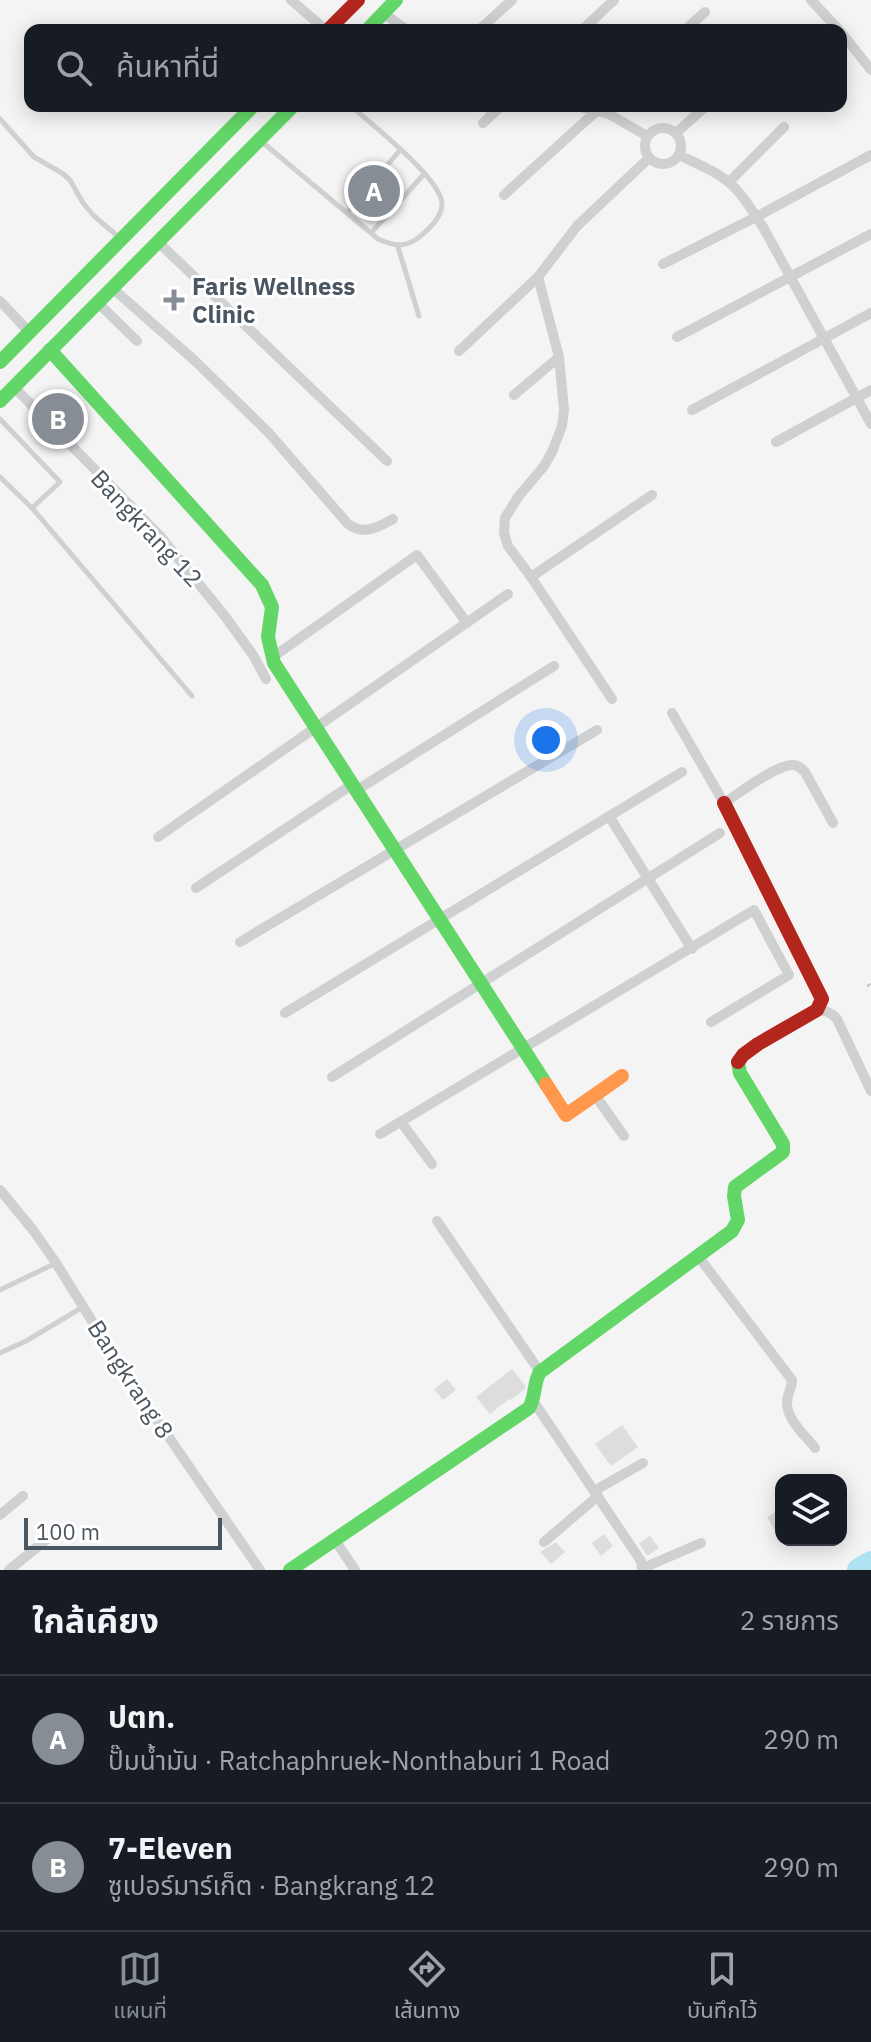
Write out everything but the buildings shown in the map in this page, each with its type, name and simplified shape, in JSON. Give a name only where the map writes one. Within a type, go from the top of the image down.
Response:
[{"type":"street","points":[[291,0],[320,24]]},
{"type":"street","points":[[333,24],[358,0]]},
{"type":"street","points":[[373,24],[396,0]]},
{"type":"street","points":[[486,24],[512,0]]},
{"type":"street","points":[[588,24],[614,0]]},
{"type":"street","points":[[811,0],[833,24]]},
{"type":"street","points":[[692,24],[705,12]]},
{"type":"street","points":[[383,13],[399,24]]},
{"type":"street","points":[[847,40],[871,70]]},
{"type":"street","points":[[0,362],[245,112]]},
{"type":"street","points":[[0,401],[287,112]]},
{"type":"street","points":[[483,123],[495,112]]},
{"type":"street","points":[[504,195],[595,112]]},
{"type":"street","points":[[607,112],[647,136]]},
{"type":"street","points":[[676,133],[699,112]]},
{"type":"street","points":[[665,127],[676,133],[681,140],[679,155],[668,164],[649,158],[645,151],[647,136],[665,127]]},
{"type":"street","points":[[729,182],[784,127]]},
{"type":"street","points":[[679,155],[729,182],[756,217],[871,424]]},
{"type":"street","points":[[663,264],[871,155]]},
{"type":"street","points":[[459,351],[538,277],[577,226],[649,158]]},
{"type":"street","points":[[677,337],[871,234]]},
{"type":"street","points":[[157,241],[387,461]]},
{"type":"street","points":[[538,277],[559,357],[564,410],[562,426],[544,466],[505,518],[504,533],[508,546],[612,699]]},
{"type":"street","points":[[111,287],[193,359],[268,432],[348,524],[363,531],[372,530],[393,519]]},
{"type":"street","points":[[0,301],[30,333]]},
{"type":"street","points":[[97,302],[137,341]]},
{"type":"street","points":[[692,410],[871,313]]},
{"type":"street","points":[[50,350],[262,585],[272,607],[268,637],[274,663],[566,1115],[622,1076]]},
{"type":"street","points":[[514,395],[559,357]]},
{"type":"street","name":"Bangkrang 12","points":[[14,387],[161,537],[224,615],[266,679]]},
{"type":"street","points":[[776,442],[871,390]]},
{"type":"street","points":[[531,577],[652,495]]},
{"type":"street","points":[[273,657],[417,555],[467,623]]},
{"type":"street","points":[[158,837],[508,594]]},
{"type":"street","points":[[196,888],[554,666]]},
{"type":"street","points":[[672,713],[724,803],[822,999],[817,1010],[758,1044],[738,1062],[740,1073],[783,1144],[783,1152],[735,1187],[738,1220],[732,1231],[540,1372],[535,1380],[534,1402],[641,1561],[643,1569],[701,1543]]},
{"type":"street","points":[[240,942],[597,730]]},
{"type":"street","points":[[724,803],[777,769],[791,764],[805,772],[833,823]]},
{"type":"street","points":[[285,1013],[682,772]]},
{"type":"street","points":[[609,816],[692,949]]},
{"type":"street","points":[[332,1077],[720,833]]},
{"type":"street","points":[[380,1134],[754,910],[789,975],[711,1022]]},
{"type":"street","points":[[817,1010],[827,1011],[837,1019],[871,1091]]},
{"type":"street","points":[[595,1095],[624,1136]]},
{"type":"street","points":[[401,1122],[432,1164]]},
{"type":"street","name":"Bangkrang 8","points":[[0,1190],[56,1263],[120,1366],[260,1570]]},
{"type":"street","points":[[437,1221],[540,1372]]},
{"type":"street","points":[[698,1256],[792,1380],[787,1402],[791,1418],[815,1448]]},
{"type":"street","points":[[290,1570],[534,1402]]},
{"type":"street","points":[[544,1542],[596,1494],[643,1463]]},
{"type":"street","points":[[0,1515],[23,1496]]},
{"type":"street","points":[[9,1570],[51,1536]]},
{"type":"street","points":[[335,1540],[355,1570]]},
{"type":"lane","points":[[259,139],[378,239],[398,247],[408,245],[420,237],[441,212],[439,193],[425,173],[358,112]]},
{"type":"lane","points":[[0,119],[34,157],[70,180],[94,216],[122,240]]},
{"type":"lane","points":[[347,213],[400,150]]},
{"type":"lane","points":[[371,233],[425,173]]},
{"type":"lane","points":[[398,247],[419,316]]},
{"type":"lane","points":[[0,419],[60,482],[32,508]]},
{"type":"lane","points":[[0,477],[32,508],[192,696]]},
{"type":"lane","points":[[0,1290],[56,1263]]},
{"type":"lane","points":[[0,1353],[84,1307]]},
{"type":"waterway","points":[[859,1570],[871,1563]]},
{"type":"traffic: fast","points":[[373,24],[396,0]]},
{"type":"traffic: fast","points":[[0,362],[247,112]]},
{"type":"traffic: fast","points":[[0,401],[287,112]]},
{"type":"traffic: fast","points":[[50,350],[262,585],[272,607],[268,637],[274,663],[546,1084]]},
{"type":"traffic: fast","points":[[290,1570],[529,1408],[540,1372],[732,1231],[738,1220],[735,1187],[783,1152],[783,1144],[740,1073],[738,1062]]},
{"type":"traffic: slow","points":[[546,1084],[566,1115],[622,1076]]},
{"type":"traffic: jam","points":[[334,24],[358,0]]},
{"type":"traffic: jam","points":[[724,803],[822,999],[817,1010],[758,1044],[738,1062]]},
{"type":"place","name":"ปตท.","points":[[374,191]]},
{"type":"place","name":"Faris Wellness Clinic","points":[[174,300]]},
{"type":"place","name":"7-Eleven","points":[[58,419]]}]
